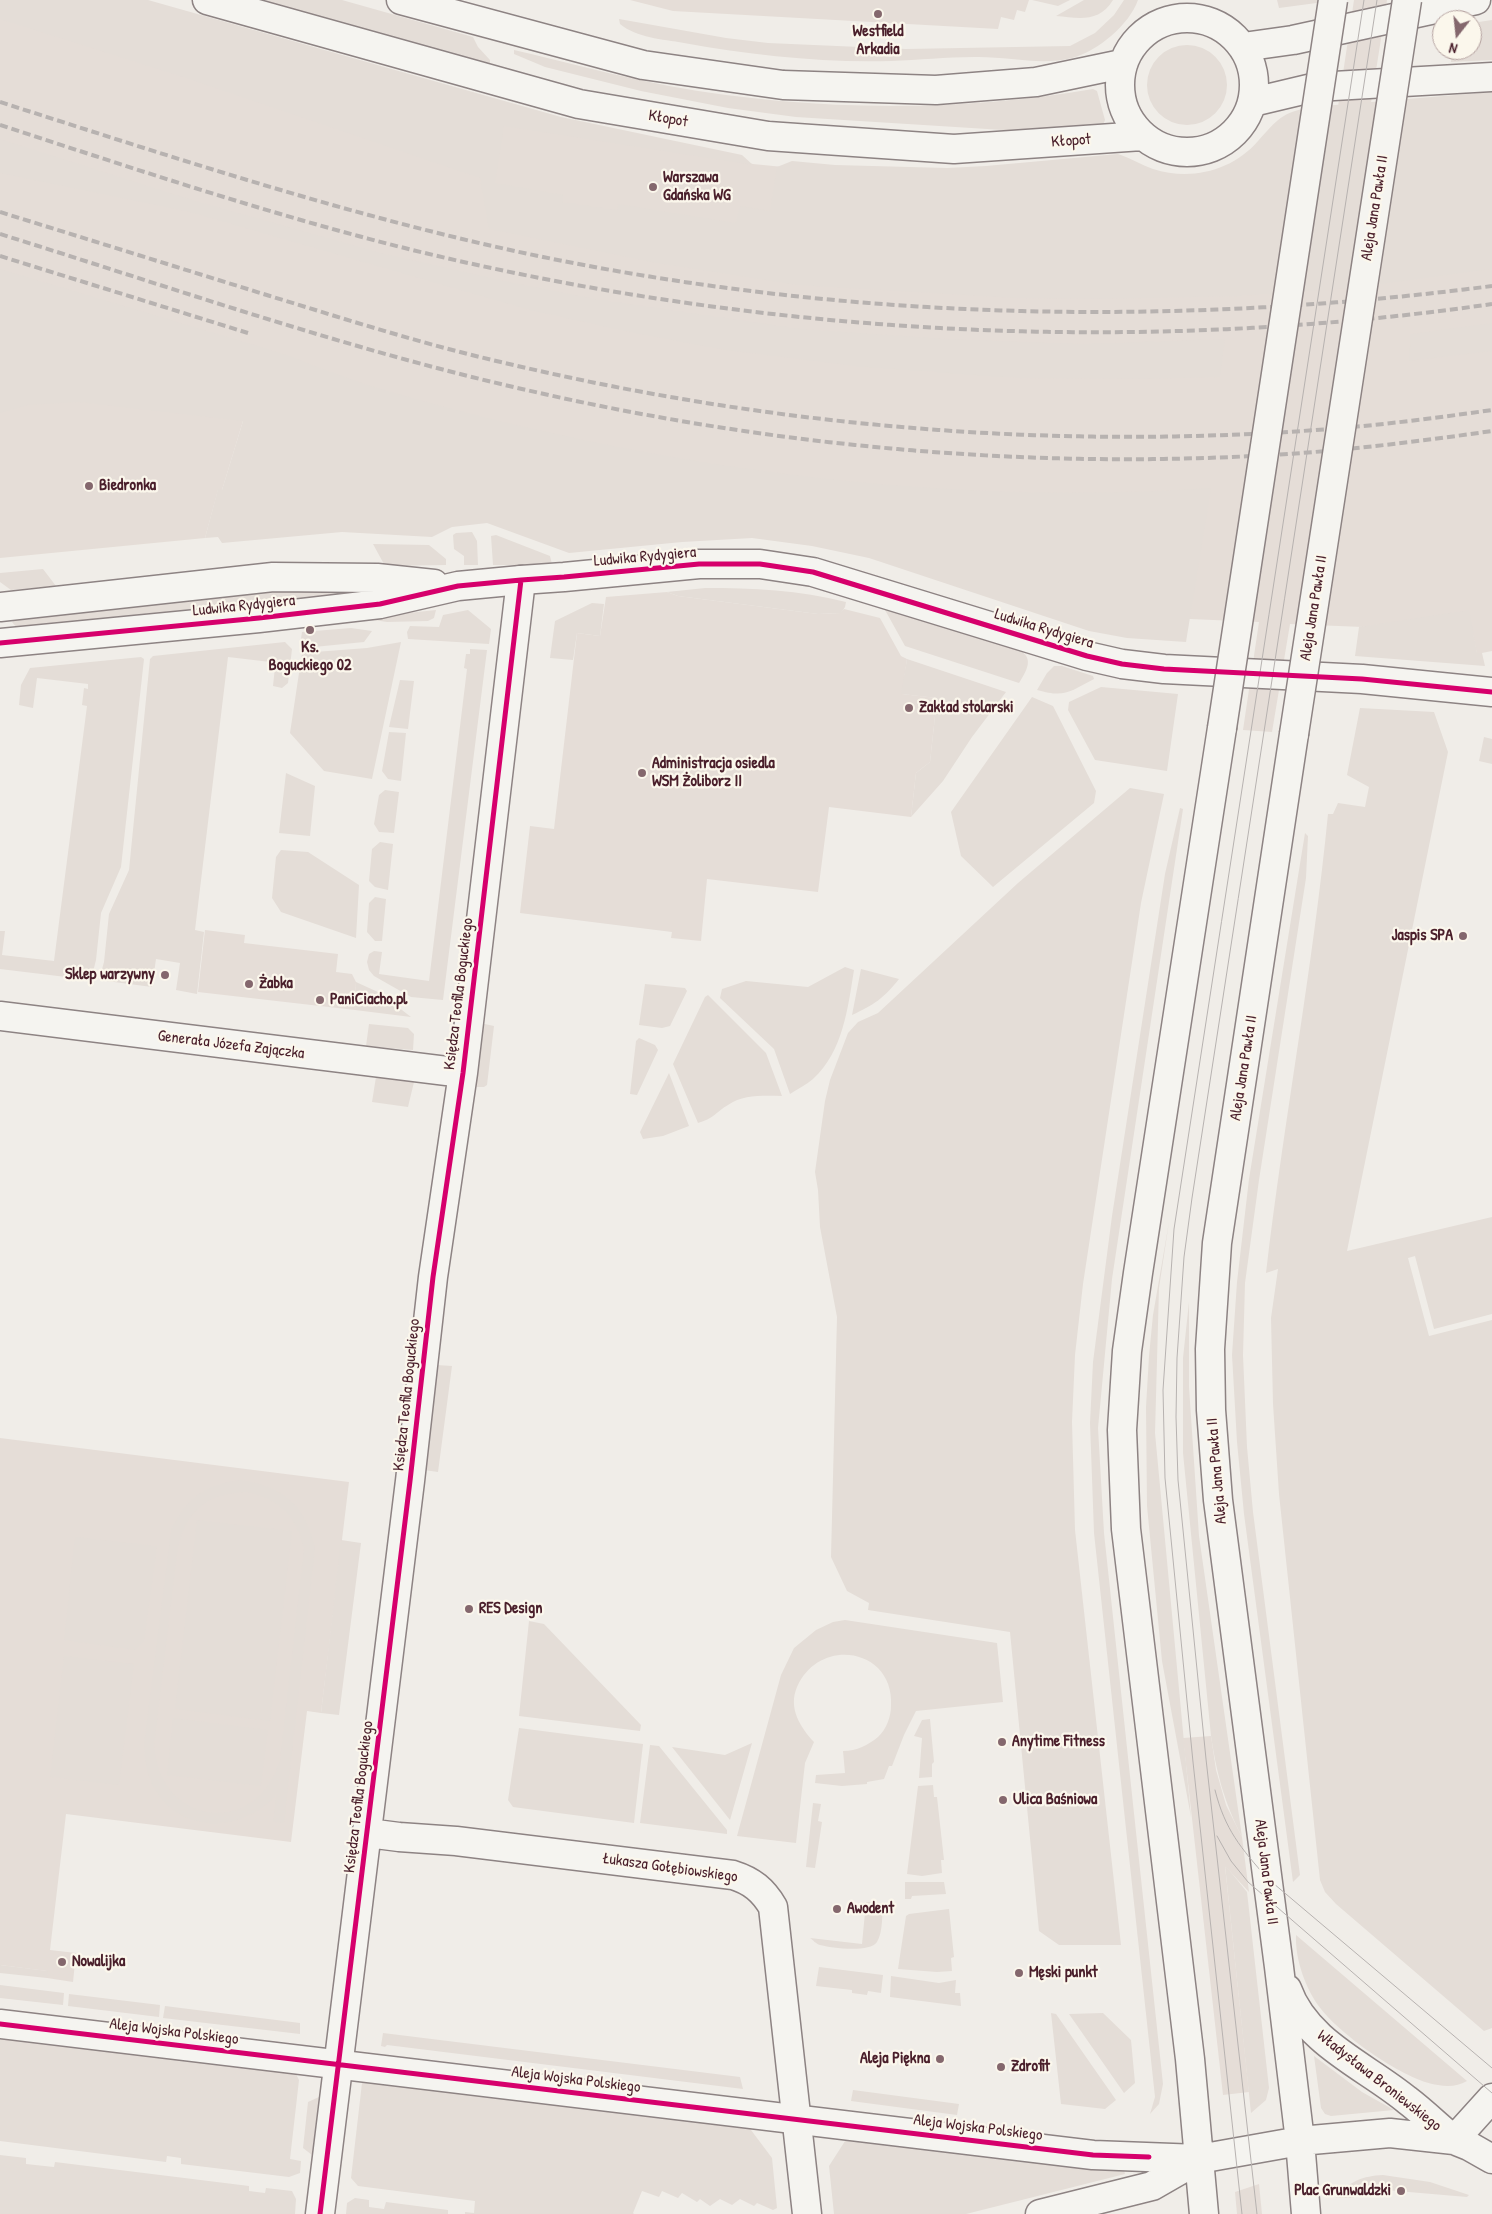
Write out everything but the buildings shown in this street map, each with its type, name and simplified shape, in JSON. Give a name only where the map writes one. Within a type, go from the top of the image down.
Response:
[{"type":"street","name":"Kłopot","points":[[207,0],[579,104],[768,136],[954,149],[1142,136]]},
{"type":"street","points":[[401,0],[643,65],[783,85],[936,90],[1036,82],[1122,64]]},
{"type":"street","points":[[1146,31],[1156,0]]},
{"type":"street","points":[[1204,2214],[1190,2059],[1126,1529],[1122,1430],[1127,1350],[1138,1273],[1333,0]]},
{"type":"street","name":"Aleja Jana Pawła II","points":[[1306,2214],[1300,2141],[1279,1967],[1218,1500],[1211,1410],[1210,1349],[1217,1243],[1407,0]]},
{"type":"street","points":[[1243,47],[1293,40],[1476,0]]},
{"type":"street","points":[[1205,10],[1228,30],[1243,47],[1252,64],[1255,83],[1253,102],[1244,123],[1228,139],[1207,150],[1185,153],[1162,148],[1142,136],[1130,122],[1122,104],[1119,84],[1122,64],[1131,46],[1146,31],[1164,21],[1205,10]]},
{"type":"street","points":[[1253,102],[1316,87],[1492,77]]},
{"type":"street","name":"Ludwika Rydygiera","points":[[0,643],[259,618],[380,604],[458,586],[699,564],[760,564],[813,572],[1087,656],[1122,664],[1174,669],[1362,679],[1492,692]]},
{"type":"street","name":"Ludwika Rydygiera","points":[[0,607],[273,577],[377,578],[458,586]]},
{"type":"street","name":"Księdza Teofila Boguckiego","points":[[320,2214],[368,1833],[433,1277],[463,1073],[521,580]]},
{"type":"street","name":"Generała Józefa Zajączka","points":[[0,1016],[463,1073]]},
{"type":"street","name":"Łukasza Gołębiowskiego","points":[[368,1833],[399,1838],[456,1841],[723,1873],[748,1880],[767,1897],[773,1907],[807,2214]]},
{"type":"street","name":"Władysława Broniewskiego","points":[[1279,1967],[1291,2001],[1314,2031],[1357,2066],[1407,2099],[1454,2140]]},
{"type":"street","name":"Aleja Wojska Polskiego","points":[[0,2024],[1093,2155],[1199,2159],[1300,2141]]},
{"type":"street","points":[[1454,2140],[1492,2098]]},
{"type":"street","name":"Władysława Broniewskiego","points":[[1300,2141],[1390,2133],[1454,2140],[1492,2158]]},
{"type":"street","name":"Aleja Wojska Polskiego","points":[[1040,2214],[1152,2186],[1199,2159]]},
{"type":"shaded area","points":[[0,0],[753,164],[854,174],[1184,183],[1333,140],[1354,0],[1387,0],[1366,135],[1492,114],[1492,651],[1477,654],[1468,611],[1363,627],[1290,624],[1272,732],[1243,730],[1259,622],[1190,619],[243,421],[222,490],[218,490],[205,538],[0,558]]},
{"type":"shaded area","points":[[0,0],[148,0],[561,117],[742,155],[753,165],[504,126],[495,183],[563,195],[562,202],[617,210],[618,204],[736,223],[740,206],[770,211],[777,167],[792,161],[835,165],[947,168],[1118,154],[1153,169],[1182,174],[1196,173],[1210,171],[1236,160],[1248,151],[1281,118],[1301,109],[1492,92],[1492,266],[1491,269],[1351,288],[1240,296],[1096,299],[1015,298],[798,285],[657,263],[489,229],[480,178],[186,78],[0,19]]},
{"type":"shaded area","points":[[262,0],[342,0],[473,37],[478,47],[490,60],[490,63],[487,64]]},
{"type":"shaded area","name":"Westfield Arkadia","points":[[630,0],[1029,0],[1025,12],[1017,10],[1014,20],[1001,17],[998,29],[673,11]]},
{"type":"shaded area","points":[[1032,0],[1070,0],[1058,6]]},
{"type":"shaded area","points":[[1084,0],[1113,0],[1095,16],[1080,18],[1056,16]]},
{"type":"shaded area","points":[[1124,0],[1138,0],[1128,19],[1111,36],[1082,55],[1048,61],[953,57],[891,61],[839,61],[787,57],[735,51],[650,37],[627,29],[620,24],[619,19],[726,38],[768,43],[906,49],[1070,46],[1095,33],[1114,15]]},
{"type":"shaded area","points":[[1277,0],[1339,0],[1279,8]]},
{"type":"shaded area","points":[[1492,20],[1492,60],[1451,62],[1451,60],[1482,60],[1482,22]]},
{"type":"shaded area","points":[[1187,45],[1202,48],[1215,57],[1224,70],[1227,85],[1224,100],[1215,113],[1202,122],[1187,125],[1172,122],[1159,113],[1150,100],[1147,85],[1150,70],[1159,57],[1172,48]]},
{"type":"shaded area","points":[[514,50],[669,86],[774,100],[828,104],[881,106],[988,102],[1041,97],[1093,89],[1097,91],[1105,120],[1103,125],[1019,131],[796,117],[728,108],[641,91],[545,67],[514,54]]},
{"type":"shaded area","points":[[0,139],[192,200],[381,253],[504,281],[595,299],[801,329],[947,339],[1082,344],[1225,339],[1220,377],[1143,379],[1017,378],[855,366],[726,350],[634,333],[530,310],[190,212],[0,173]]},
{"type":"shaded area","points":[[0,269],[263,347],[354,380],[416,399],[512,424],[610,445],[709,463],[810,477],[1011,492],[1112,492],[1211,488],[1186,642],[1127,638],[1089,631],[869,558],[812,546],[752,538],[682,542],[569,553],[487,523],[452,527],[432,537],[342,532],[222,543],[218,537],[205,538],[218,489],[222,490],[243,421],[78,402],[27,405],[0,413]]},
{"type":"shaded area","points":[[1492,323],[1492,351],[1409,361],[1411,334]]},
{"type":"shaded area","points":[[472,532],[477,541],[478,565],[464,565],[464,556],[454,549],[453,535],[456,533]]},
{"type":"shaded area","points":[[496,535],[550,556],[552,564],[515,567],[514,565],[493,565],[491,536]]},
{"type":"shaded area","points":[[373,544],[429,545],[446,559],[446,565],[385,566]]},
{"type":"shaded area","points":[[43,569],[56,586],[11,590],[0,582],[0,573]]},
{"type":"shaded area","points":[[293,588],[360,590],[354,593],[16,627],[12,622],[15,619]]},
{"type":"shaded area","points":[[705,588],[776,590],[846,602],[841,613],[818,614],[678,596],[667,592]]},
{"type":"shaded area","points":[[667,592],[678,596],[818,614],[840,613],[844,609],[880,618],[901,656],[907,659],[902,694],[937,698],[930,762],[916,773],[911,817],[829,807],[818,892],[707,879],[701,941],[671,938],[672,932],[520,913],[530,826],[554,829],[577,633],[600,636],[606,597]]},
{"type":"shaded area","points":[[592,603],[604,604],[600,636],[577,633],[573,660],[550,658],[555,621]]},
{"type":"shaded area","points":[[887,605],[1019,650],[1024,653],[1028,661],[1024,674],[1019,683],[905,646],[885,610]]},
{"type":"shaded area","points":[[436,610],[434,618],[428,621],[387,622],[361,618]]},
{"type":"shaded area","points":[[468,610],[491,629],[489,644],[408,639],[407,632],[410,626],[439,627],[443,615]]},
{"type":"shaded area","points":[[1469,610],[1477,653],[1482,653],[1485,666],[1355,656],[1359,627]]},
{"type":"shaded area","points":[[351,628],[372,631],[364,642],[304,648],[300,645],[302,632]]},
{"type":"shaded area","points":[[285,642],[292,649],[288,683],[282,688],[273,686],[275,667],[279,668],[279,663],[228,657],[195,930],[204,932],[197,994],[176,990],[180,963],[156,959],[152,987],[99,980],[104,962],[109,914],[129,870],[150,659],[153,656]]},
{"type":"shaded area","points":[[401,642],[372,779],[324,771],[290,733],[302,653],[367,648]]},
{"type":"shaded area","points":[[470,649],[487,650],[443,1000],[411,997],[374,976],[369,970],[367,962],[369,954],[374,951],[382,952],[379,974],[429,981],[467,669],[464,668],[466,654],[470,654]]},
{"type":"shaded area","points":[[141,657],[144,659],[121,867],[101,913],[96,960],[91,980],[0,969],[0,931],[5,931],[2,955],[54,961],[87,706],[82,705],[84,688],[88,689],[88,684],[37,678],[33,708],[19,705],[21,685],[30,668]]},
{"type":"shaded area","points":[[907,659],[1006,692],[972,737],[943,781],[911,817],[916,773],[930,762],[937,698],[901,694]]},
{"type":"shaded area","points":[[1054,666],[1062,666],[1093,676],[1094,679],[1067,692],[1054,693],[1037,690],[1047,673]]},
{"type":"shaded area","points":[[400,680],[414,681],[408,729],[389,727]]},
{"type":"shaded area","points":[[1101,687],[1178,694],[1167,771],[1095,760],[1068,710],[1069,702]]},
{"type":"shaded area","points":[[1032,697],[1053,706],[1096,791],[1094,803],[993,887],[961,856],[951,812]]},
{"type":"shaded area","points":[[1360,708],[1434,712],[1448,752],[1347,1251],[1492,1217],[1492,1314],[1434,1329],[1415,1256],[1408,1258],[1429,1336],[1492,1320],[1492,2028],[1484,2031],[1336,1904],[1325,1892],[1320,1880],[1279,1494],[1273,1404],[1271,1318],[1278,1269],[1266,1273],[1315,929],[1328,814],[1333,814],[1338,803],[1365,807],[1369,787],[1347,775]]},
{"type":"shaded area","points":[[389,732],[406,733],[401,781],[388,779],[382,771]]},
{"type":"shaded area","points":[[1484,737],[1492,739],[1492,764],[1479,761]]},
{"type":"shaded area","points":[[286,773],[315,786],[310,836],[279,833]]},
{"type":"shaded area","points":[[1130,788],[1164,794],[1141,903],[1083,1284],[1075,1355],[1072,1422],[1075,1530],[1121,1945],[1059,1945],[1039,1931],[1010,1632],[868,1610],[869,1603],[847,1591],[831,1557],[837,1317],[820,1227],[815,1172],[825,1101],[830,1080],[848,1033],[858,1022],[878,1013],[1018,883]]},
{"type":"shaded area","points":[[385,790],[399,792],[394,833],[379,832],[374,824],[379,795]]},
{"type":"shaded area","points":[[1180,808],[1183,809],[1112,1279],[1098,1428],[1104,1533],[1163,2084],[1159,2104],[1150,2114],[1155,2097],[1094,1533],[1090,1423],[1093,1362],[1112,1216],[1165,874]]},
{"type":"shaded area","points":[[1305,833],[1308,836],[1306,878],[1245,1283],[1243,1355],[1247,1447],[1253,1512],[1300,1875],[1293,1882],[1244,1514],[1237,1442],[1232,1355],[1237,1282],[1249,1179]]},
{"type":"shaded area","points":[[380,842],[393,844],[388,890],[375,887],[369,881],[372,849]]},
{"type":"shaded area","points":[[281,850],[308,852],[359,885],[356,938],[281,912],[272,898],[276,857]]},
{"type":"shaded area","points":[[375,897],[386,899],[382,941],[375,941],[367,932],[369,903]]},
{"type":"shaded area","points":[[205,930],[245,935],[244,943],[338,954],[336,972],[352,974],[356,982],[355,1010],[198,992]]},
{"type":"shaded area","points":[[845,967],[854,970],[846,1014],[838,1042],[823,1068],[813,1079],[790,1094],[774,1049],[720,998],[722,989],[746,981],[808,987]]},
{"type":"shaded area","points":[[861,969],[899,979],[878,1000],[852,1015]]},
{"type":"shaded area","points":[[356,982],[380,993],[411,1017],[355,1010]]},
{"type":"shaded area","points":[[645,984],[685,988],[687,991],[670,1026],[662,1028],[639,1025]]},
{"type":"shaded area","points":[[708,995],[766,1053],[782,1096],[754,1096],[734,1101],[698,1123],[673,1064],[705,997]]},
{"type":"shaded area","points":[[480,1023],[494,1026],[487,1085],[484,1087],[473,1087]]},
{"type":"shaded area","points":[[369,1024],[408,1028],[414,1034],[413,1050],[366,1046]]},
{"type":"shaded area","points":[[639,1038],[655,1045],[658,1050],[637,1095],[630,1094],[636,1041]]},
{"type":"shaded area","points":[[669,1073],[689,1126],[663,1136],[643,1139],[640,1132]]},
{"type":"shaded area","points":[[376,1077],[414,1082],[408,1107],[372,1102]]},
{"type":"shaded area","points":[[1169,1222],[1159,1288],[1155,1433],[1191,1817],[1162,1661],[1147,1506],[1146,1407],[1149,1356],[1153,1315]]},
{"type":"shaded area","points":[[1189,1302],[1189,1387],[1199,1536],[1242,1837],[1230,1812],[1222,1788],[1211,1736],[1183,1453],[1183,1358]]},
{"type":"shaded area","points":[[437,1365],[452,1366],[438,1472],[424,1470]]},
{"type":"shaded area","points":[[0,1438],[349,1482],[321,1713],[307,1711],[291,1842],[66,1814],[50,1950],[76,1953],[73,1982],[47,1978],[47,1971],[0,1965]]},
{"type":"shaded area","points":[[240,1480],[269,1487],[290,1500],[305,1520],[315,1548],[284,1823],[273,1822],[276,1795],[261,1808],[244,1818],[208,1823],[190,1819],[174,1810],[160,1797],[150,1779],[146,1762],[144,1745],[171,1531],[183,1510],[198,1495],[216,1485]],"holes":[[[248,1492],[278,1505],[291,1518],[297,1527],[304,1549],[280,1760],[268,1785],[251,1802],[232,1811],[211,1813],[190,1807],[173,1793],[160,1773],[154,1746],[177,1552],[186,1525],[200,1507],[220,1496],[233,1493]]]},
{"type":"shaded area","points":[[197,1520],[292,1531],[270,1721],[175,1709]]},
{"type":"shaded area","points":[[75,1537],[157,1546],[144,1641],[135,1650],[64,1640]]},
{"type":"shaded area","points":[[341,1540],[361,1543],[339,1715],[321,1713]]},
{"type":"shaded area","points":[[845,1620],[997,1643],[1003,1702],[916,1711],[892,1766],[889,1766],[884,1779],[867,1782],[867,1784],[842,1786],[815,1783],[816,1775],[845,1773],[843,1751],[862,1747],[878,1737],[886,1727],[891,1710],[889,1687],[881,1672],[869,1661],[854,1656],[838,1655],[822,1660],[808,1671],[797,1687],[794,1702],[800,1724],[814,1742],[805,1763],[796,1843],[737,1836],[781,1675],[794,1648],[816,1630],[833,1622]]},
{"type":"shaded area","points":[[529,1621],[544,1624],[641,1725],[640,1731],[519,1716]]},
{"type":"shaded area","points":[[64,1656],[134,1664],[119,1785],[50,1777]]},
{"type":"shaded area","points":[[173,1718],[268,1730],[261,1786],[167,1775]]},
{"type":"shaded area","points":[[930,1719],[934,1762],[932,1764],[932,1777],[919,1778],[922,1738],[914,1736],[922,1720]]},
{"type":"shaded area","points":[[519,1728],[643,1744],[634,1823],[513,1807],[508,1800]]},
{"type":"shaded area","points":[[1211,1736],[1216,1770],[1226,1805],[1242,1837],[1249,1892],[1225,1866],[1249,2092],[1223,2095],[1183,1738]]},
{"type":"shaded area","points":[[752,1743],[730,1820],[672,1747],[725,1755]]},
{"type":"shaded area","points":[[650,1745],[659,1746],[727,1830],[727,1834],[640,1823]]},
{"type":"shaded area","points":[[933,1785],[934,1797],[937,1797],[944,1860],[941,1860],[942,1873],[922,1876],[907,1874],[918,1786]]},
{"type":"shaded area","points":[[813,1803],[821,1804],[818,1821],[822,1822],[815,1868],[806,1867]]},
{"type":"shaded area","points":[[1225,1865],[1247,1892],[1269,2088],[1266,2100],[1251,2113]]},
{"type":"shaded area","points":[[905,1882],[944,1882],[946,1894],[912,1896],[911,1899],[905,1899]]},
{"type":"shaded area","points":[[866,1902],[883,1903],[880,1933],[877,1942],[873,1945],[867,1948],[850,1949],[819,1944],[810,1938],[862,1944]]},
{"type":"shaded area","points":[[949,1909],[954,1957],[951,1958],[952,1971],[937,1972],[898,1969],[906,1916]]},
{"type":"shaded area","points":[[1296,1935],[1467,2081],[1450,2086],[1424,2082],[1375,2055],[1330,2020],[1311,1993],[1302,1974],[1297,1954]]},
{"type":"shaded area","points":[[0,1965],[48,1971],[47,1978],[0,1973]]},
{"type":"shaded area","points":[[819,1967],[883,1975],[881,1993],[868,1991],[867,1995],[852,1993],[852,1990],[816,1986]]},
{"type":"shaded area","points":[[891,1976],[939,1983],[956,1980],[955,1993],[960,1993],[961,2006],[890,1997]]},
{"type":"shaded area","points":[[0,1985],[64,1993],[63,2005],[0,1998]]},
{"type":"shaded area","points":[[69,1994],[160,2005],[159,2017],[68,2006]]},
{"type":"shaded area","points":[[165,2006],[300,2023],[300,2034],[163,2018]]},
{"type":"shaded area","points":[[1051,2013],[1056,2014],[1116,2100],[1105,2109],[1061,2104]]},
{"type":"shaded area","points":[[1103,2013],[1131,2040],[1135,2083],[1124,2093],[1069,2014]]},
{"type":"shaded area","points":[[383,2033],[740,2077],[743,2089],[387,2045],[385,2047],[381,2046]]},
{"type":"shaded area","points":[[0,2034],[294,2070],[299,2080],[290,2159],[301,2161],[300,2173],[289,2177],[181,2164],[181,2158],[167,2156],[166,2162],[0,2141]]},
{"type":"shaded area","points":[[1314,2056],[1362,2092],[1394,2110],[1331,2116],[1325,2114],[1321,2108]]},
{"type":"shaded area","points":[[371,2079],[748,2126],[772,2158],[777,2208],[773,2210],[757,2203],[754,2206],[740,2199],[732,2205],[720,2199],[710,2206],[700,2199],[697,2202],[682,2193],[678,2198],[662,2191],[659,2197],[642,2191],[634,2214],[465,2214],[465,2212],[474,2213],[475,2201],[358,2186],[351,2178],[362,2083]]},
{"type":"shaded area","points":[[853,2090],[959,2104],[957,2115],[851,2101]]},
{"type":"shaded area","points":[[319,2097],[312,2155],[303,2148],[308,2102]]},
{"type":"shaded area","points":[[847,2138],[1124,2170],[1125,2174],[966,2214],[834,2214],[829,2166]]},
{"type":"shaded area","points":[[0,2155],[26,2158],[26,2164],[54,2167],[55,2162],[249,2186],[249,2191],[265,2193],[266,2188],[292,2191],[296,2199],[295,2214],[0,2214]]},
{"type":"shaded area","points":[[1383,2175],[1430,2182],[1469,2195],[1467,2197],[1374,2189],[1352,2198],[1336,2198],[1346,2187],[1357,2180]]},
{"type":"shaded area","points":[[1259,2184],[1262,2214],[1237,2214],[1235,2192]]},
{"type":"shaded area","points":[[355,2198],[369,2200],[369,2207],[384,2209],[386,2202],[448,2210],[448,2214],[346,2214],[347,2203]]},
{"type":"tram line","points":[[1242,2214],[1193,1762],[1165,1478],[1163,1390],[1174,1229],[1364,0]]},
{"type":"tram line","points":[[1257,2214],[1206,1759],[1178,1480],[1177,1358],[1184,1257],[1192,1198],[1377,0]]},
{"type":"tram line","points":[[1215,1790],[1229,1828],[1249,1857],[1267,1878],[1492,2068]]},
{"type":"tram line","points":[[1217,1836],[1231,1861],[1248,1882],[1492,2093]]},
{"type":"railway","points":[[0,102],[269,187],[405,225],[543,257],[660,278],[779,294],[897,305],[1016,311],[1136,312],[1255,308],[1374,299],[1492,286]]},
{"type":"railway","points":[[0,125],[222,196],[390,244],[446,258],[575,285],[705,306],[836,320],[967,329],[1099,332],[1230,329],[1361,320],[1492,304]]},
{"type":"railway","points":[[0,212],[358,323],[475,356],[603,384],[801,417],[1001,434],[1102,437],[1202,436],[1350,427],[1492,410]]},
{"type":"railway","points":[[0,234],[251,314],[441,369],[603,407],[801,439],[1001,456],[1101,459],[1202,458],[1326,451],[1397,444],[1492,431]]},
{"type":"railway","points":[[0,256],[248,333]]},
{"type":"cycle path","points":[[0,643],[259,618],[380,604],[458,586],[699,564],[760,564],[813,572],[1087,656],[1122,664],[1164,669],[1362,679],[1492,692]]},
{"type":"cycle path","points":[[320,2214],[410,1481],[433,1277],[463,1073],[521,580]]},
{"type":"cycle path","points":[[0,2024],[1093,2155],[1149,2157]]},
{"type":"place","name":"Westfield Arkadia","points":[[878,14]]},
{"type":"place","name":"Warszawa Gdańska WG","points":[[653,187]]},
{"type":"place","name":"Biedronka","points":[[89,486]]},
{"type":"place","name":"Ks. Boguckiego 02","points":[[310,630]]},
{"type":"place","name":"Zakład stolarski","points":[[909,708]]},
{"type":"place","name":"Administracja osiedla WSM Żoliborz II","points":[[642,773]]},
{"type":"place","name":"Jaspis SPA","points":[[1463,936]]},
{"type":"place","name":"Sklep warzywny","points":[[165,975]]},
{"type":"place","name":"Żabka","points":[[249,984]]},
{"type":"place","name":"PaniCiacho.pl","points":[[320,1000]]},
{"type":"place","name":"RES Design","points":[[469,1609]]},
{"type":"place","name":"Anytime Fitness","points":[[1002,1742]]},
{"type":"place","name":"Ulica Baśniowa","points":[[1003,1800]]},
{"type":"place","name":"Awodent","points":[[837,1909]]},
{"type":"place","name":"Nowalijka","points":[[62,1962]]},
{"type":"place","name":"Męski punkt","points":[[1019,1973]]},
{"type":"place","name":"Aleja Piękna","points":[[940,2059]]},
{"type":"place","name":"Zdrofit","points":[[1001,2067]]},
{"type":"place","name":"Plac Grunwaldzki","points":[[1401,2191]]}]
